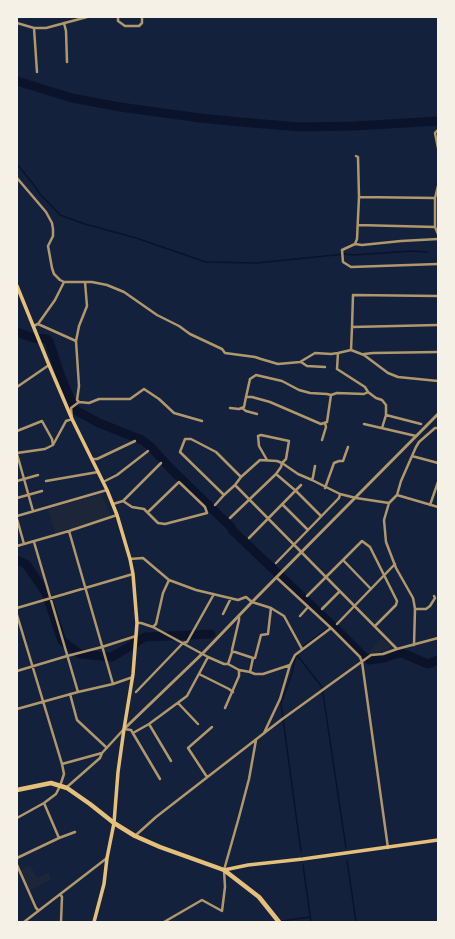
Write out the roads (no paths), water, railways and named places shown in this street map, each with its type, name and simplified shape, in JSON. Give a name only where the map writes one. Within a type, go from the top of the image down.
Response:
[{"type":"highway","points":[[18,789],[51,783],[67,788],[135,836],[160,847],[224,870],[259,897],[279,922]]},
{"type":"main road","points":[[17,286],[72,419],[113,504],[130,559],[133,574],[137,623],[132,677],[118,772],[114,822],[104,884],[94,922]]},
{"type":"main road","points":[[224,870],[248,865],[388,848],[438,840]]},
{"type":"street","points":[[17,24],[34,28],[46,28],[87,17]]},
{"type":"street","points":[[118,17],[118,21],[125,26],[139,26],[142,23],[142,17]]},
{"type":"street","points":[[64,23],[66,31],[67,62]]},
{"type":"street","points":[[34,28],[37,72]]},
{"type":"street","points":[[438,130],[435,133],[438,148]]},
{"type":"street","points":[[355,244],[357,239],[359,197],[358,157],[356,156]]},
{"type":"street","points":[[17,178],[46,212],[52,223],[53,236],[48,246],[52,268],[54,274],[64,282],[85,282],[107,285],[124,292],[157,315],[225,353],[255,356],[278,364],[300,362],[315,353],[331,354],[351,350],[364,355],[388,373],[398,377],[438,382]]},
{"type":"street","points":[[438,186],[435,198],[436,227],[438,234]]},
{"type":"street","points":[[359,197],[435,198]]},
{"type":"street","points":[[358,225],[436,227]]},
{"type":"street","points":[[438,239],[362,245],[355,244],[342,250],[343,262],[351,267],[438,264]]},
{"type":"street","points":[[34,328],[55,300],[64,282]]},
{"type":"street","points":[[78,402],[79,386],[76,341],[79,326],[87,306],[85,282]]},
{"type":"street","points":[[351,350],[353,295],[438,296]]},
{"type":"street","points":[[38,324],[76,341]]},
{"type":"street","points":[[352,327],[438,325]]},
{"type":"street","points":[[364,355],[373,353],[438,352]]},
{"type":"street","points":[[338,353],[337,368],[365,387],[368,392],[376,398],[382,400],[386,405],[386,415],[382,428]]},
{"type":"street","points":[[300,362],[307,366],[325,367]]},
{"type":"street","points":[[17,387],[49,365]]},
{"type":"street","points":[[241,408],[244,407],[250,379],[256,376],[282,381],[299,390],[310,393],[331,395],[337,393],[364,394],[368,392]]},
{"type":"street","points":[[33,511],[17,454],[46,449],[53,445],[66,421],[72,419],[71,408],[78,402],[89,402],[98,399],[130,398],[144,389],[174,413],[202,421]]},
{"type":"street","points":[[324,423],[327,422],[331,395]]},
{"type":"street","points":[[246,397],[270,402],[322,424],[324,423]]},
{"type":"street","points":[[230,408],[241,408],[257,414]]},
{"type":"street","points":[[67,788],[100,758],[102,753],[124,729],[203,653],[438,414]]},
{"type":"street","points":[[386,415],[421,424]]},
{"type":"street","points":[[17,431],[42,421],[52,439],[53,445]]},
{"type":"street","points":[[322,440],[326,427],[324,423]]},
{"type":"street","points":[[364,424],[417,436]]},
{"type":"street","points":[[414,645],[415,609],[413,598],[395,564],[386,542],[384,520],[389,503],[397,495],[401,481],[408,468],[417,444],[434,428],[438,428]]},
{"type":"street","points":[[230,518],[276,474],[286,459],[289,442],[261,435],[258,436],[259,446],[267,460]]},
{"type":"street","points":[[224,495],[180,452],[185,439],[191,439],[216,452],[241,477]]},
{"type":"street","points":[[92,459],[97,459],[135,441]]},
{"type":"street","points":[[326,488],[334,463],[339,460],[343,461],[348,447]]},
{"type":"street","points":[[103,482],[117,475],[148,451]]},
{"type":"street","points":[[412,456],[438,463]]},
{"type":"street","points":[[214,505],[260,460],[277,461],[282,463],[298,474],[340,494],[389,503]]},
{"type":"street","points":[[113,504],[123,501],[161,463]]},
{"type":"street","points":[[312,480],[315,466]]},
{"type":"street","points":[[46,481],[98,472]]},
{"type":"street","points":[[276,474],[296,491],[321,516]]},
{"type":"street","points":[[17,481],[38,475]]},
{"type":"street","points":[[123,501],[132,507],[144,509],[158,523],[165,524],[207,513],[205,507],[179,482],[148,512]]},
{"type":"street","points":[[430,505],[438,482]]},
{"type":"street","points":[[235,485],[248,500],[268,518],[397,649]]},
{"type":"street","points":[[249,538],[301,485]]},
{"type":"street","points":[[17,516],[107,490]]},
{"type":"street","points":[[17,498],[42,491]]},
{"type":"street","points":[[276,563],[339,498],[340,494]]},
{"type":"street","points":[[397,495],[438,507]]},
{"type":"street","points":[[282,504],[308,530]]},
{"type":"street","points":[[17,546],[34,542],[117,515]]},
{"type":"street","points":[[17,519],[24,544]]},
{"type":"street","points":[[69,531],[113,684]]},
{"type":"street","points":[[307,596],[362,541],[365,542],[370,547],[397,601],[396,605],[375,626]]},
{"type":"street","points":[[34,542],[78,692]]},
{"type":"street","points":[[130,559],[143,558],[170,580],[196,590],[238,600],[246,597],[252,602],[271,608],[284,616],[303,648]]},
{"type":"street","points":[[343,560],[371,589]]},
{"type":"street","points":[[337,624],[395,564]]},
{"type":"street","points":[[17,608],[133,574]]},
{"type":"street","points":[[277,578],[331,628],[363,661],[388,848]]},
{"type":"street","points":[[153,627],[156,624],[163,593],[170,580]]},
{"type":"street","points":[[322,609],[340,591]]},
{"type":"street","points":[[136,692],[183,643],[187,642],[214,594]]},
{"type":"street","points":[[415,609],[426,609],[430,606],[434,596]]},
{"type":"street","points":[[223,614],[231,598]]},
{"type":"street","points":[[300,616],[308,607]]},
{"type":"street","points":[[250,672],[261,635],[268,634],[271,608]]},
{"type":"street","points":[[17,615],[64,774],[56,794],[44,803],[17,818]]},
{"type":"street","points":[[228,664],[232,652],[239,616]]},
{"type":"street","points":[[137,623],[153,627],[208,657],[224,664],[228,664],[239,670],[254,674],[263,674],[290,665]]},
{"type":"street","points":[[17,629],[21,628]]},
{"type":"street","points":[[264,733],[280,699],[290,665],[295,655],[331,628]]},
{"type":"street","points":[[17,671],[136,636]]},
{"type":"street","points":[[135,836],[156,817],[282,719],[371,655],[383,654],[438,638]]},
{"type":"street","points":[[232,652],[253,658]]},
{"type":"street","points":[[133,733],[149,724],[187,696],[208,657]]},
{"type":"street","points":[[225,708],[239,676],[239,670]]},
{"type":"street","points":[[199,674],[233,692]]},
{"type":"street","points":[[17,709],[113,684],[132,677]]},
{"type":"street","points":[[70,694],[77,720],[107,748]]},
{"type":"street","points":[[178,703],[198,724]]},
{"type":"street","points":[[149,724],[171,761]]},
{"type":"street","points":[[207,777],[188,748],[212,727]]},
{"type":"street","points":[[124,729],[131,730],[160,778]]},
{"type":"street","points":[[164,922],[202,900],[222,911],[225,887],[224,870],[249,779],[256,739]]},
{"type":"street","points":[[62,764],[102,753]]},
{"type":"street","points":[[44,803],[59,838]]},
{"type":"street","points":[[17,858],[75,832]]},
{"type":"street","points":[[24,922],[107,858]]},
{"type":"street","points":[[17,865],[38,910]]},
{"type":"street","points":[[60,894],[62,897],[61,922]]},
{"type":"waterway","points":[[17,81],[72,98],[120,107],[241,122],[300,127],[355,126],[438,121]]},
{"type":"waterway","points":[[17,164],[40,194],[60,215],[85,224],[136,238],[206,262],[256,263],[345,254],[353,255],[413,251],[428,252]]},
{"type":"waterway","points":[[17,332],[33,338],[47,339],[49,341],[61,377],[75,410],[99,423],[142,440],[151,447],[170,468],[232,528],[232,530],[361,654],[369,660],[402,653],[428,664],[438,660]]},
{"type":"waterway","points":[[17,560],[26,564],[46,593],[62,641],[80,654],[112,657],[145,637],[211,634]]},
{"type":"waterway","points":[[328,628],[304,646],[305,649],[297,655],[322,687],[346,848]]},
{"type":"waterway","points":[[297,655],[281,704],[301,852]]},
{"type":"waterway","points":[[347,860],[356,922]]},
{"type":"waterway","points":[[303,865],[311,922]]},
{"type":"waterway","points":[[282,921],[310,917]]}]
